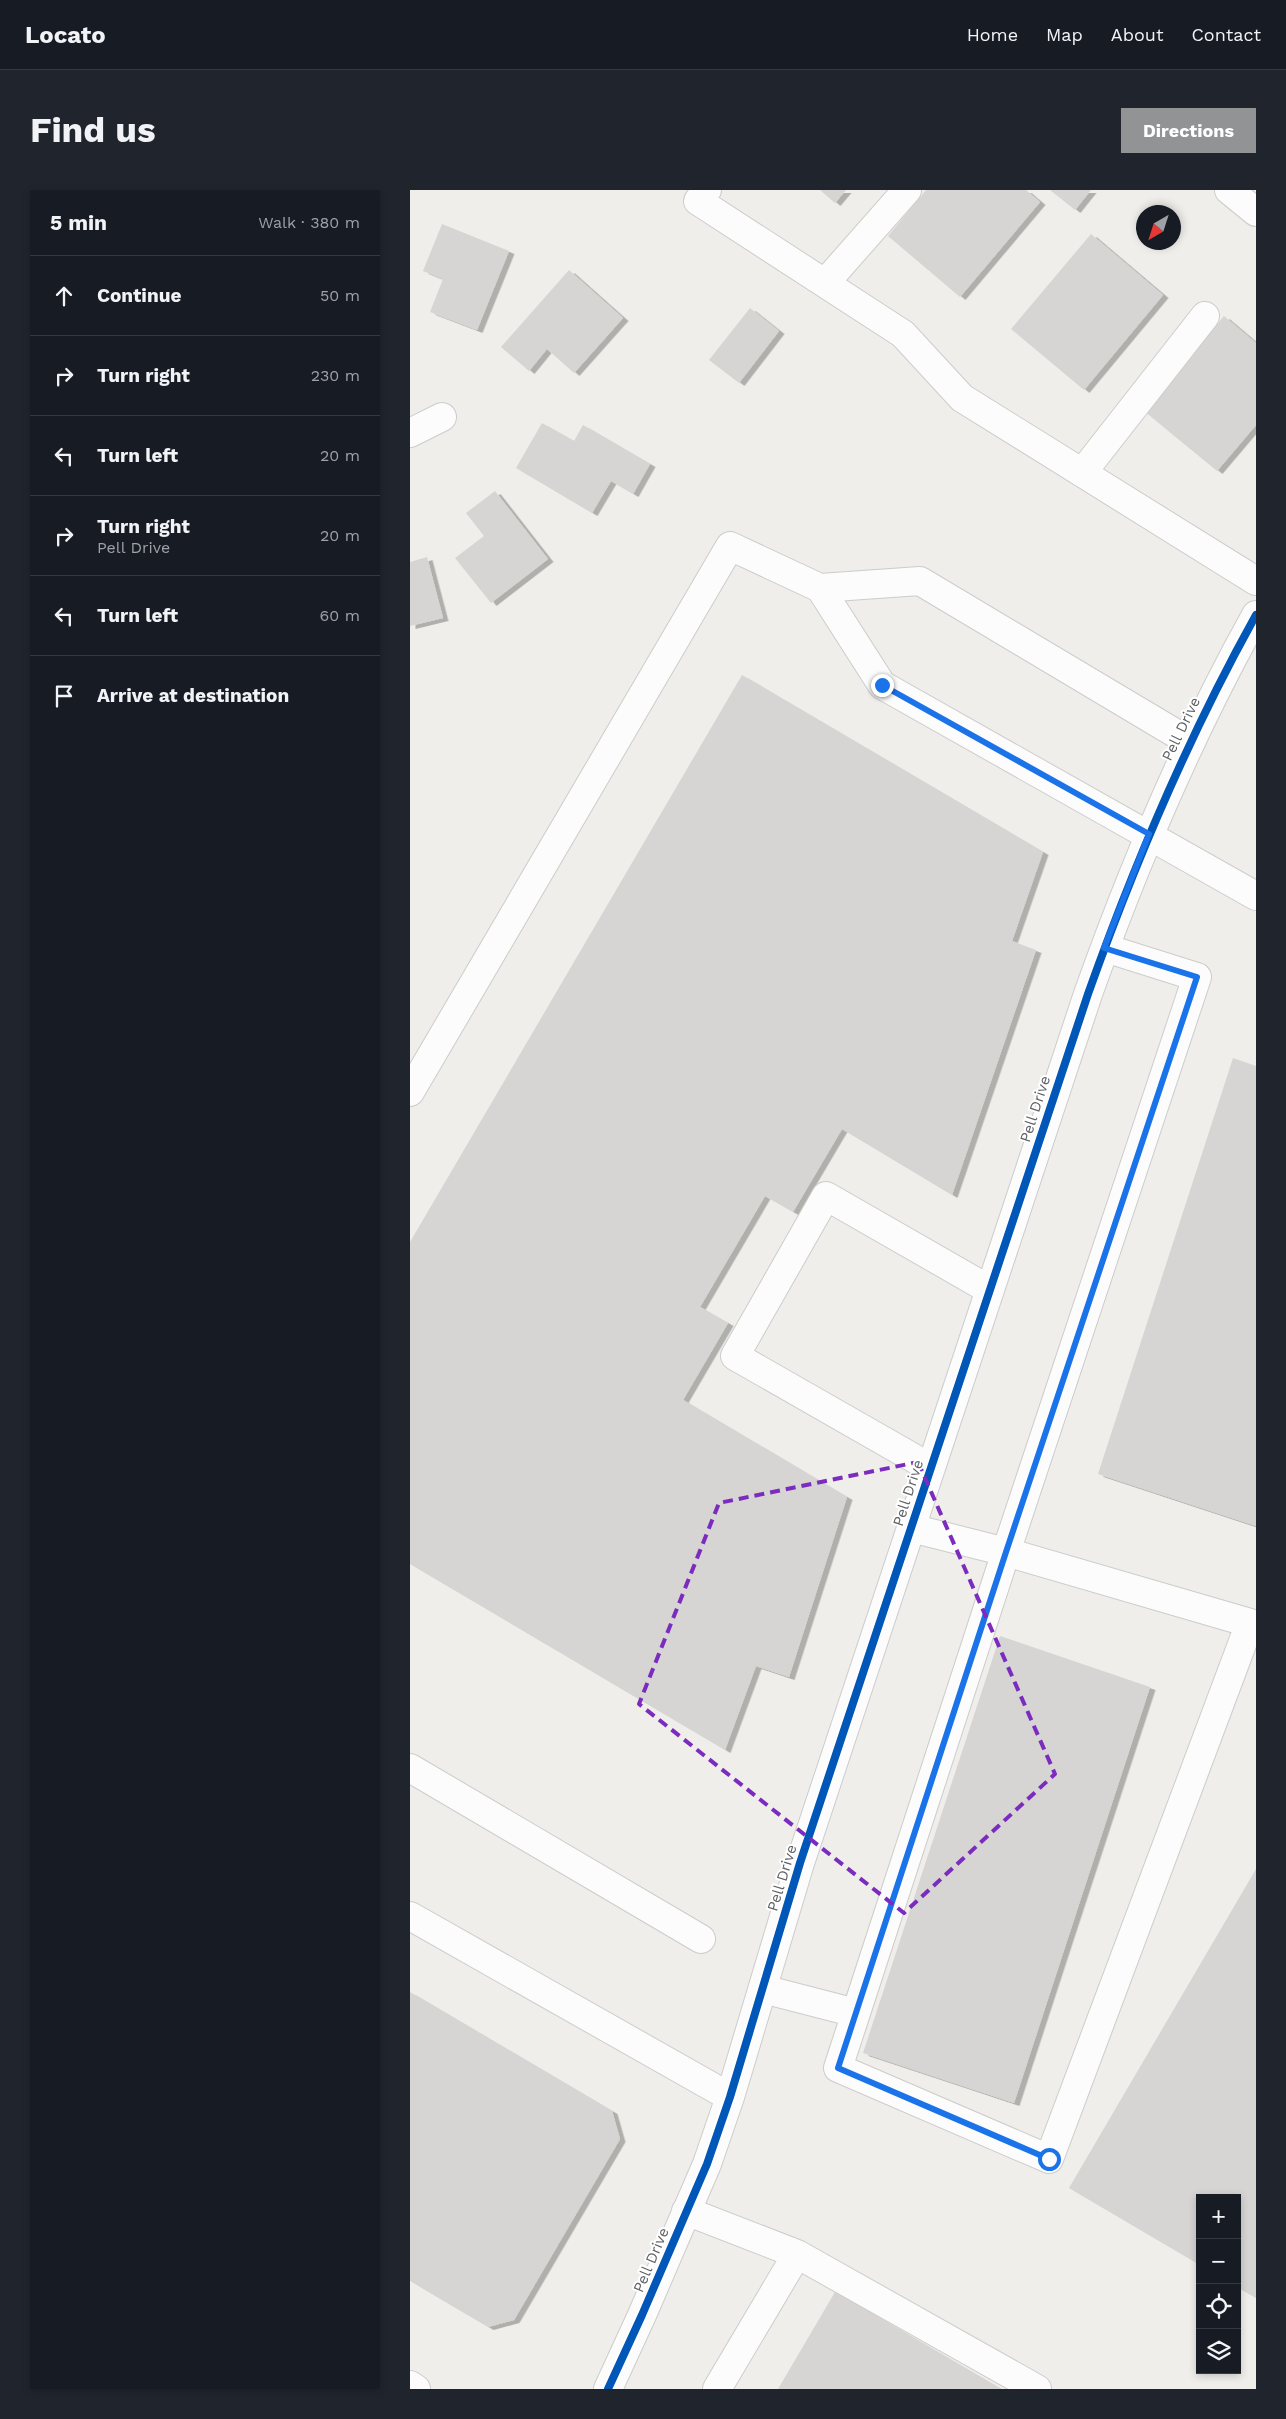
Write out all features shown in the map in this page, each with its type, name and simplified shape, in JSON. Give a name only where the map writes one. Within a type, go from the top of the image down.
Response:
[{"type":"street","points":[[707,190],[698,201],[902,334],[962,398],[1256,581]]},
{"type":"street","points":[[825,283],[907,190]]},
{"type":"street","points":[[1228,190],[1256,212]]},
{"type":"street","points":[[1082,473],[1205,316]]},
{"type":"street","points":[[410,433],[442,416]]},
{"type":"street","points":[[410,1092],[730,546],[820,588],[920,581],[1190,742]]},
{"type":"street","points":[[820,588],[882,685],[1256,896]]},
{"type":"street","name":"Pell Drive","points":[[608,2389],[707,2164],[730,2097],[800,1863],[1104,948],[1149,834],[1190,742],[1220,680],[1256,615]]},
{"type":"street","points":[[911,1528],[1006,1552],[1253,1621],[1049,2159],[838,2068],[1006,1552],[1197,977],[1104,948]]},
{"type":"street","points":[[931,1468],[735,1356],[826,1196],[990,1290]]},
{"type":"street","points":[[410,1768],[701,1939]]},
{"type":"street","points":[[410,1916],[730,2097]]},
{"type":"street","points":[[763,1989],[856,2013]]},
{"type":"street","points":[[686,2211],[797,2254],[1037,2389]]},
{"type":"street","points":[[717,2389],[797,2254]]},
{"type":"street","points":[[410,2385],[416,2389]]},
{"type":"highlighted area","points":[[918,1462],[1055,1774],[904,1913],[639,1704],[719,1503]]},
{"type":"building","points":[[820,190],[846,190],[835,203]]},
{"type":"building","points":[[926,190],[1026,190],[1040,202],[960,297],[888,236]]},
{"type":"building","points":[[1050,190],[1091,190],[1075,210]]},
{"type":"building","points":[[442,224],[509,251],[477,330],[430,312],[443,279],[423,271]]},
{"type":"building","points":[[1091,234],[1163,295],[1084,390],[1011,329]]},
{"type":"building","points":[[569,270],[623,318],[574,373],[547,349],[529,371],[501,347]]},
{"type":"building","points":[[750,308],[779,331],[739,383],[709,360]]},
{"type":"building","points":[[1224,316],[1256,343],[1256,425],[1217,471],[1144,411]]},
{"type":"building","points":[[542,423],[574,441],[583,425],[650,464],[633,494],[611,481],[592,513],[516,468]]},
{"type":"building","points":[[495,491],[548,559],[491,603],[455,558],[484,536],[466,513]]},
{"type":"building","points":[[427,557],[443,618],[410,626],[410,562]]},
{"type":"building","points":[[742,675],[1043,852],[1012,941],[1036,950],[952,1195],[842,1129],[793,1212],[765,1196],[700,1307],[728,1323],[683,1400],[847,1497],[789,1677],[756,1666],[725,1750],[410,1564],[410,1242]]},
{"type":"building","points":[[1233,1058],[1256,1066],[1256,1526],[1098,1474]]},
{"type":"building","points":[[1000,1636],[1150,1687],[1014,2103],[863,2053]]},
{"type":"building","points":[[1256,1869],[1256,2298],[1241,2289],[1241,2194],[1196,2194],[1196,2263],[1069,2188]]},
{"type":"building","points":[[410,1992],[612,2111],[620,2139],[514,2320],[488,2327],[410,2281]]},
{"type":"building","points":[[835,2292],[1001,2389],[778,2389]]},
{"type":"cycle path","points":[[608,2389],[707,2164],[730,2097],[800,1863],[1088,994],[1164,801],[1208,707],[1256,615]]},
{"type":"route","points":[[882,685],[1149,834],[1104,948],[1197,977],[1006,1552],[838,2068],[1049,2159]]}]
